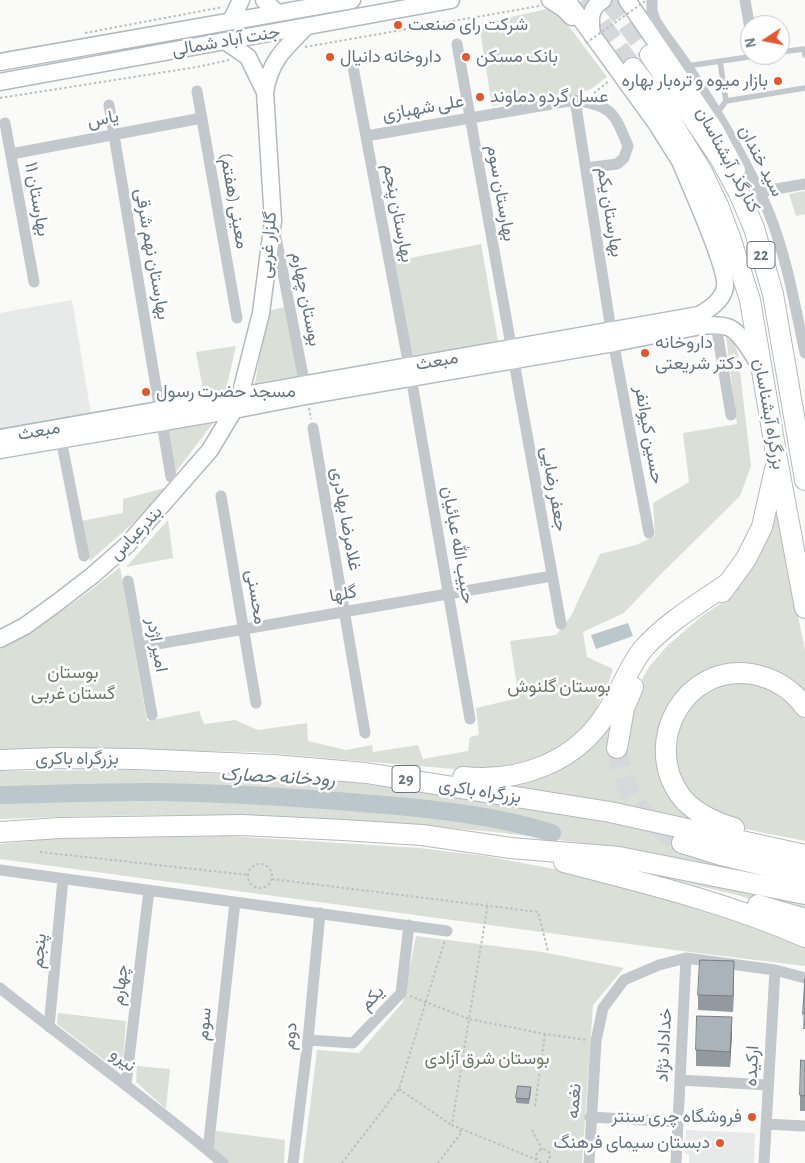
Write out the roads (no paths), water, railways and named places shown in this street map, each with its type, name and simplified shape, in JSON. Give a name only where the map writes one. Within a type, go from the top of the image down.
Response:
[{"type":"highway","name":"بزرگراه آبشناسان","points":[[650,55],[715,151],[739,193],[754,228],[773,294],[805,480]]},
{"type":"highway","name":"بزرگراه آبشناسان","points":[[634,68],[661,105],[702,172],[718,204],[744,282],[753,317],[776,459],[805,608]]},
{"type":"highway","points":[[784,354],[805,410]]},
{"type":"highway","points":[[616,748],[624,708],[645,666],[666,642],[718,597],[746,559],[762,528],[776,459]]},
{"type":"highway","points":[[366,773],[431,773],[479,778],[500,778],[526,773],[552,762],[574,748],[600,723],[642,650],[660,632],[730,582]]},
{"type":"highway","points":[[805,707],[793,692],[768,678],[741,673],[718,677],[699,686],[678,707],[668,729],[665,748],[667,766],[674,785],[686,803],[697,812],[721,824],[805,851]]},
{"type":"highway","name":"بزرگراه باکری","points":[[0,760],[56,758],[137,759],[273,765],[366,773],[610,812],[805,855]]},
{"type":"highway","points":[[0,832],[78,827],[242,825],[422,835],[511,848],[619,857],[805,894]]},
{"type":"highway","points":[[682,843],[720,855],[805,875]]},
{"type":"highway","points":[[511,848],[600,871],[745,913],[805,937]]},
{"type":"highway","points":[[600,871],[690,887],[728,896],[805,919]]},
{"type":"street","points":[[227,14],[241,0]]},
{"type":"street","points":[[264,0],[277,13]]},
{"type":"street","name":"جنت آباد شمالی","points":[[0,62],[227,14],[277,13],[323,2],[352,0]]},
{"type":"street","name":"جنت آباد شمالی","points":[[0,82],[306,27],[416,3],[451,0]]},
{"type":"street","points":[[567,0],[589,42],[607,56]]},
{"type":"street","points":[[589,42],[590,18],[593,8],[603,0]]},
{"type":"street","name":"سید خندان","points":[[652,0],[654,20],[687,66],[717,113],[743,160],[770,217],[782,250],[805,353]]},
{"type":"street","points":[[745,0],[748,15]]},
{"type":"street","points":[[546,3],[564,9],[607,56],[678,156],[729,258],[753,317]]},
{"type":"street","name":"کنارگذر آبشناسان","points":[[631,4],[715,129],[747,189],[760,219],[770,250],[775,276],[776,310]]},
{"type":"street","name":"گلزار غربی","points":[[237,403],[260,313],[273,221],[265,92],[272,67],[283,50],[306,27]]},
{"type":"street","name":"گلزار غربی","points":[[225,41],[248,57],[265,92]]},
{"type":"street","name":"بهارستان سوم","points":[[457,44],[512,354]]},
{"type":"street","name":"بهارستان پنجم","points":[[353,67],[410,372]]},
{"type":"street","name":"معینی (هفتم)","points":[[197,91],[237,318]]},
{"type":"street","points":[[575,100],[603,106],[614,115],[628,146],[624,158],[617,164],[586,168]]},
{"type":"street","name":"علی شهبازی","points":[[366,136],[575,100]]},
{"type":"street","name":"بهارستان یکم","points":[[575,100],[613,337]]},
{"type":"street","name":"بهارستان نهم شرقی","points":[[109,105],[171,477]]},
{"type":"street","name":"یاس","points":[[11,154],[202,118]]},
{"type":"street","name":"بهارستان ۱۱","points":[[5,123],[34,282]]},
{"type":"street","name":"مبعث","points":[[613,337],[700,315],[720,298],[725,286],[716,250],[678,156]]},
{"type":"street","points":[[759,192],[805,184]]},
{"type":"street","name":"بوستان چهارم","points":[[273,221],[305,390]]},
{"type":"street","points":[[731,414],[716,325],[731,328],[743,339],[761,368]]},
{"type":"street","name":"مبعث","points":[[0,438],[160,416],[613,337],[716,325]]},
{"type":"street","name":"حسین کیوانفر","points":[[613,337],[649,533]]},
{"type":"street","name":"جعفر رضایی","points":[[512,354],[561,624]]},
{"type":"street","name":"حبیب الله عبائیان","points":[[410,372],[470,719]]},
{"type":"street","name":"بندرعباس","points":[[0,639],[25,626],[52,607],[127,545],[210,450],[237,403]]},
{"type":"street","name":"مبعث","points":[[0,450],[61,439],[160,416]]},
{"type":"street","name":"غلامرضا بهادری","points":[[313,428],[365,733]]},
{"type":"street","points":[[61,439],[84,556]]},
{"type":"street","name":"محسنی","points":[[221,496],[256,703]]},
{"type":"street","name":"گلها","points":[[140,647],[552,576]]},
{"type":"street","name":"امیر اژدر","points":[[128,581],[152,715]]},
{"type":"street","points":[[0,870],[448,931]]},
{"type":"street","name":"پنجم","points":[[49,1027],[63,879]]},
{"type":"street","name":"چهارم","points":[[126,1084],[149,890]]},
{"type":"street","name":"سوم","points":[[208,1150],[235,902]]},
{"type":"street","name":"دوم","points":[[293,1163],[308,1040],[320,913]]},
{"type":"street","name":"یکم","points":[[308,1040],[353,1043],[401,993],[409,925]]},
{"type":"street","points":[[686,958],[774,970],[805,978]]},
{"type":"street","name":"نغمه","points":[[588,1163],[596,1041],[602,1008],[624,980],[659,964],[686,958]]},
{"type":"street","name":"خداداد نژاد","points":[[676,1163],[686,958]]},
{"type":"street","name":"ارکیده","points":[[764,1163],[774,970]]},
{"type":"street","name":"نیرو","points":[[0,988],[126,1084],[223,1163]]},
{"type":"street","points":[[680,1080],[768,1085]]},
{"type":"street","points":[[590,1116],[678,1122]]},
{"type":"street","points":[[766,1124],[805,1126]]},
{"type":"lane","points":[[790,51],[804,49],[805,55]]},
{"type":"lane","points":[[687,66],[740,58]]},
{"type":"lane","points":[[720,61],[726,101]]},
{"type":"lane","points":[[717,113],[726,101],[805,88]]},
{"type":"waterway","name":"رودخانه حصارک","points":[[0,795],[156,792],[310,799],[409,807],[481,816],[552,833]]},
{"type":"tunnel","points":[[583,0],[633,68]]},
{"type":"tunnel","points":[[609,0],[650,55]]},
{"type":"tunnel","points":[[617,748],[623,777],[637,804],[657,826],[682,843]]},
{"type":"place","name":"شرکت رای صنعت","points":[[398,25]]},
{"type":"place","name":"داروخانه دانیال","points":[[330,57]]},
{"type":"place","name":"بانک مسکن","points":[[466,57]]},
{"type":"place","name":"بازار میوه و تره‌بار بهاره","points":[[778,81]]},
{"type":"place","name":"عسل گردو دماوند","points":[[480,97]]},
{"type":"place","name":"داروخانه دکتر شریعتی","points":[[645,353]]},
{"type":"place","name":"مسجد حضرت رسول","points":[[146,392]]},
{"type":"place","name":"فروشگاه چری سنتر","points":[[752,1117]]},
{"type":"place","name":"دبستان سیمای فرهنگ","points":[[720,1143]]},
{"type":"park label","name":"بوستان گستان غربی","points":[[73,683]]},
{"type":"park label","name":"بوستان گلنوش","points":[[559,687]]},
{"type":"park label","name":"بوستان شرق آزادی","points":[[487,1059]]}]
